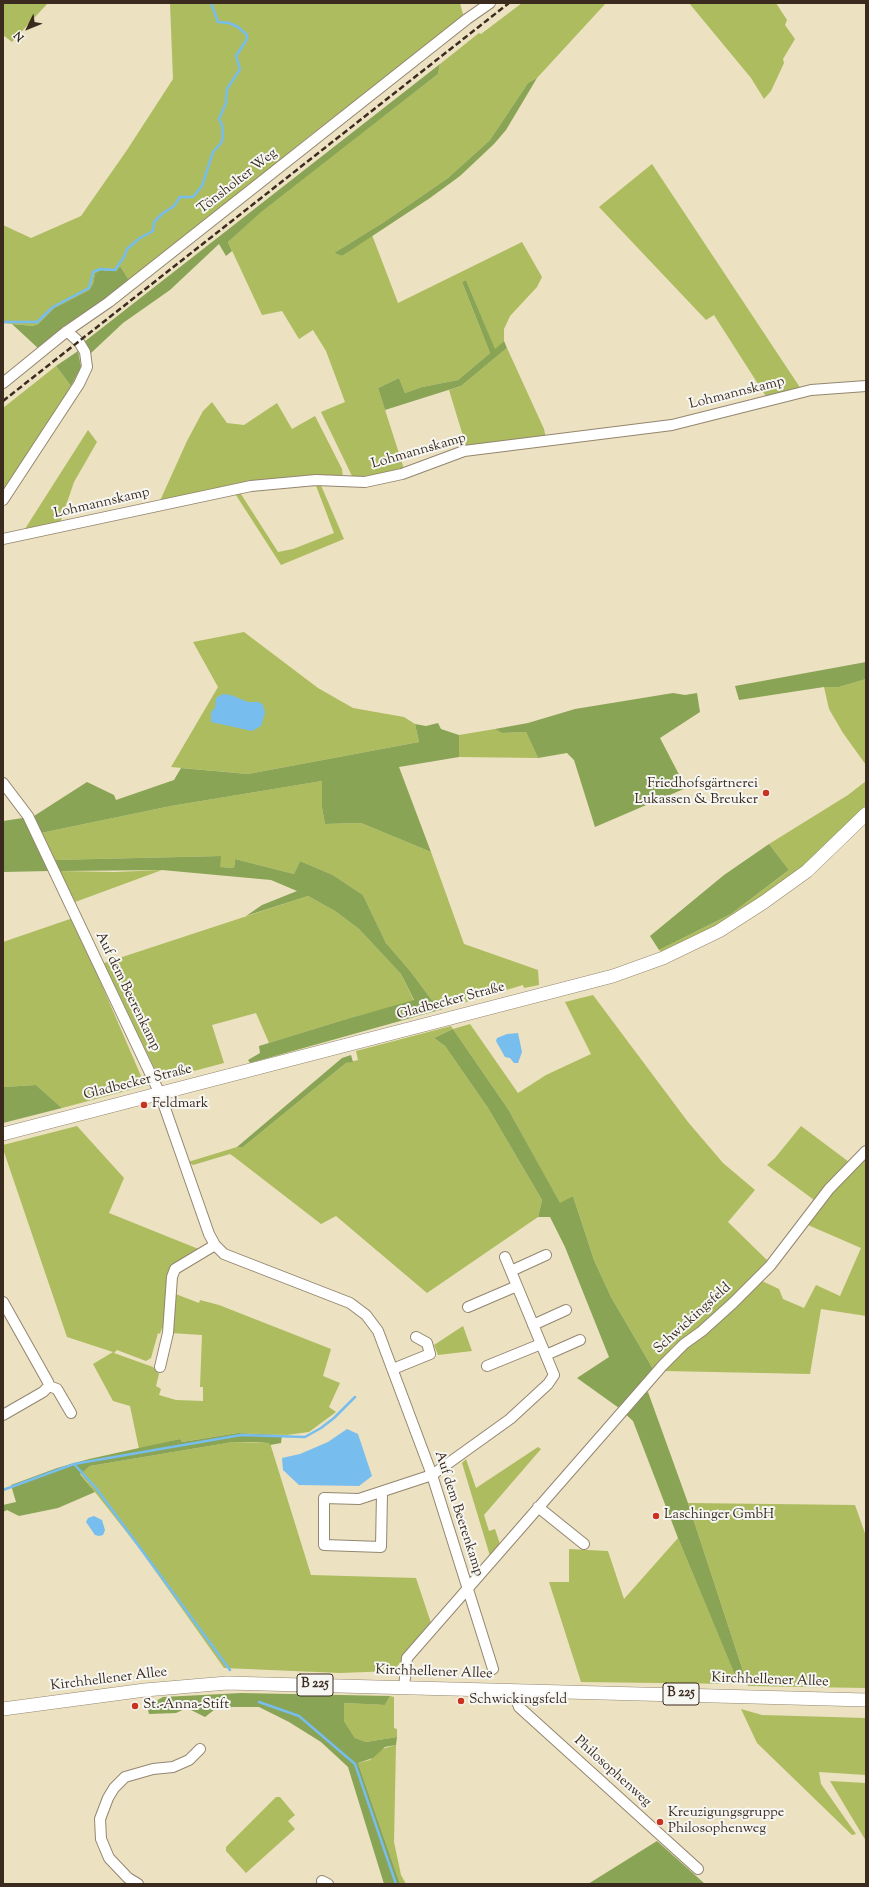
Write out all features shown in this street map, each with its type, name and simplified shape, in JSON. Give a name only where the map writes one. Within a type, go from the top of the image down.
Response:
[{"type":"main road","name":"Gladbecker Straße","points":[[3,1134],[606,978],[663,958],[718,931],[764,902],[807,871],[850,832],[866,814]]},
{"type":"main road","name":"Kirchhellener Allee","points":[[3,1709],[145,1690],[227,1683],[866,1700]]},
{"type":"street","name":"Tönsholter Weg","points":[[3,383],[67,331],[115,297],[467,19],[490,3]]},
{"type":"street","points":[[3,500],[75,390],[87,367],[85,352],[79,342],[67,331]]},
{"type":"street","name":"Lohmannskamp","points":[[3,539],[251,486],[316,480],[371,480],[402,474],[464,451],[672,425],[804,392],[866,386]]},
{"type":"street","name":"Auf dem Beerenkamp","points":[[3,783],[28,816],[160,1094],[209,1234],[215,1245],[224,1254],[350,1303],[366,1315],[378,1331],[432,1475],[492,1669]]},
{"type":"street","name":"Schwickingsfeld","points":[[404,1687],[407,1658],[671,1356],[733,1303],[770,1266],[829,1189],[866,1151]]},
{"type":"street","points":[[160,1367],[168,1333],[172,1277],[175,1269],[215,1245]]},
{"type":"street","points":[[510,1271],[546,1255]]},
{"type":"street","points":[[382,1493],[380,1547],[324,1545],[324,1498],[359,1499],[382,1493],[432,1475],[499,1428],[548,1384],[554,1375],[505,1257]]},
{"type":"street","points":[[468,1307],[517,1286]]},
{"type":"street","points":[[3,1302],[49,1386]]},
{"type":"street","points":[[533,1325],[566,1310]]},
{"type":"street","points":[[393,1369],[430,1354],[427,1343],[416,1337]]},
{"type":"street","points":[[546,1355],[580,1340]]},
{"type":"street","points":[[487,1366],[541,1344]]},
{"type":"street","points":[[49,1386],[57,1389],[71,1413]]},
{"type":"street","points":[[3,1415],[43,1392],[49,1386]]},
{"type":"street","points":[[538,1507],[584,1544]]},
{"type":"street","name":"Philosophenweg","points":[[513,1691],[519,1706],[698,1869]]},
{"type":"street","points":[[138,1884],[125,1881],[110,1858],[101,1839],[100,1819],[108,1798],[114,1788],[125,1778],[153,1769],[173,1767],[189,1760],[200,1749]]},
{"type":"green space","points":[[3,3],[48,3],[12,42],[3,35]]},
{"type":"green space","points":[[170,3],[460,3],[464,18],[308,137],[130,282],[120,266],[116,271],[101,270],[95,273],[93,284],[89,290],[54,308],[38,324],[33,326],[3,323],[3,225],[31,238],[81,216],[127,150],[173,79]]},
{"type":"green space","points":[[522,3],[606,3],[537,78],[528,83],[490,140],[448,178],[384,222],[334,253],[342,256],[372,235],[398,303],[522,242],[542,277],[537,287],[510,316],[504,329],[504,341],[495,350],[466,280],[462,282],[490,353],[458,380],[422,387],[405,393],[399,378],[378,388],[404,469],[361,478],[352,476],[321,412],[345,402],[326,351],[313,330],[299,339],[282,311],[262,315],[228,242],[261,211],[438,74],[440,64],[479,33],[481,34]]},
{"type":"green space","points":[[689,3],[776,3],[787,20],[785,25],[795,39],[783,59],[784,63],[771,91],[764,99],[751,78]]},
{"type":"green space","points":[[440,64],[438,74],[261,212],[228,242],[232,251],[226,256],[219,244],[170,290],[123,323],[90,354],[84,342]]},
{"type":"green space","points":[[537,78],[506,130],[494,144],[460,176],[430,198],[342,256],[334,253],[384,222],[448,178],[490,140],[528,83]]},
{"type":"green space","points":[[652,164],[800,388],[767,398],[714,315],[706,320],[599,207]]},
{"type":"green space","points":[[120,266],[130,282],[63,327],[40,350],[12,324],[33,326],[38,324],[54,308],[89,290],[93,284],[95,273],[101,270],[116,271]]},
{"type":"green space","points":[[466,280],[495,349],[504,341],[507,348],[461,386],[385,410],[378,388],[399,378],[405,393],[422,387],[458,380],[490,353],[462,282]]},
{"type":"green space","points":[[507,348],[544,429],[546,438],[467,449],[449,390],[461,386]]},
{"type":"green space","points":[[78,351],[81,367],[71,386],[56,366]]},
{"type":"green space","points":[[56,366],[71,386],[66,399],[3,495],[3,408]]},
{"type":"green space","points":[[212,402],[227,423],[244,425],[277,403],[292,429],[315,416],[342,469],[343,477],[159,503],[187,441],[203,411]]},
{"type":"green space","points":[[88,430],[97,442],[74,482],[59,526],[23,532]]},
{"type":"green space","points":[[315,483],[320,483],[344,539],[281,565],[234,492],[239,491],[278,552],[293,549],[334,533]]},
{"type":"green space","points":[[244,632],[318,688],[353,708],[404,717],[415,724],[419,742],[248,774],[171,767],[218,687],[193,642]]},
{"type":"green space","points":[[866,662],[866,679],[839,687],[824,687],[739,700],[735,686]]},
{"type":"green space","points":[[866,679],[866,765],[843,733],[829,709],[824,687],[839,687]]},
{"type":"green space","points":[[673,693],[685,695],[697,693],[700,712],[660,738],[686,788],[595,827],[574,760],[567,753],[538,758],[526,732],[502,733],[495,729],[528,723],[575,709]]},
{"type":"green space","points":[[438,723],[441,729],[459,735],[459,757],[399,767],[431,852],[361,823],[325,824],[322,808],[322,781],[171,806],[41,833],[34,816],[87,782],[114,795],[116,800],[174,780],[181,768],[248,774],[419,742],[415,724],[426,726]]},
{"type":"green space","points":[[495,729],[502,733],[526,732],[538,758],[459,757],[459,735]]},
{"type":"green space","points":[[322,781],[322,808],[325,824],[361,823],[431,852],[464,944],[538,970],[539,985],[524,988],[523,985],[443,1009],[431,999],[411,972],[386,943],[363,895],[333,875],[300,861],[294,874],[235,859],[234,868],[220,867],[220,856],[54,860],[41,833],[171,806]]},
{"type":"green space","points":[[866,781],[866,805],[831,841],[789,878],[718,925],[662,952],[659,950],[731,914],[789,870],[769,844],[848,795]]},
{"type":"green space","points":[[23,818],[49,871],[3,872],[3,821]]},
{"type":"green space","points":[[769,844],[789,870],[731,914],[659,950],[650,936],[724,875]]},
{"type":"green space","points":[[221,856],[220,867],[234,868],[235,859],[294,874],[300,861],[333,875],[363,895],[386,943],[411,972],[431,999],[443,1009],[250,1063],[248,1060],[260,1053],[259,1046],[414,1000],[401,974],[359,929],[335,911],[308,896],[246,916],[262,905],[297,891],[271,880],[162,870],[60,871],[54,860]]},
{"type":"green space","points":[[162,870],[75,902],[60,871],[115,872]]},
{"type":"green space","points":[[308,896],[335,911],[359,929],[401,974],[414,1001],[340,1021],[269,1043],[256,1013],[212,1025],[224,1063],[160,1080],[104,963]]},
{"type":"green space","points":[[73,918],[141,1076],[148,1075],[152,1084],[62,1108],[36,1085],[3,1087],[3,942]]},
{"type":"green space","points":[[593,995],[688,1122],[723,1163],[755,1190],[728,1222],[768,1261],[699,1329],[674,1345],[653,1369],[611,1297],[594,1260],[573,1196],[560,1204],[508,1109],[453,1029],[470,1024],[518,1093],[546,1075],[591,1054],[565,1002]]},
{"type":"green space","points":[[451,1026],[453,1029],[434,1038],[445,1046],[488,1108],[542,1200],[538,1217],[427,1293],[336,1216],[321,1224],[230,1154],[193,1165],[188,1162],[237,1147],[243,1147],[346,1063],[358,1060],[356,1051]]},
{"type":"green space","points":[[453,1029],[508,1109],[560,1203],[573,1196],[594,1260],[611,1297],[653,1369],[640,1384],[645,1393],[648,1392],[688,1503],[744,1674],[735,1675],[678,1538],[633,1421],[619,1408],[577,1378],[609,1357],[565,1247],[550,1217],[538,1217],[542,1200],[488,1108],[445,1046],[434,1038]]},
{"type":"green space","points":[[351,1055],[353,1062],[346,1063],[243,1147],[237,1147],[342,1058]]},
{"type":"green space","points":[[36,1085],[62,1108],[3,1123],[3,1087]]},
{"type":"green space","points":[[77,1126],[124,1178],[109,1213],[201,1250],[179,1263],[168,1273],[167,1328],[162,1328],[160,1334],[158,1333],[151,1358],[146,1361],[117,1350],[114,1353],[153,1367],[159,1374],[156,1386],[161,1389],[159,1395],[176,1400],[203,1401],[203,1387],[200,1387],[202,1335],[171,1333],[173,1293],[199,1303],[200,1300],[219,1305],[331,1349],[323,1376],[340,1383],[329,1407],[336,1412],[309,1432],[287,1435],[238,1433],[182,1442],[180,1439],[139,1449],[130,1406],[113,1401],[93,1364],[113,1352],[67,1337],[3,1149],[3,1145]]},
{"type":"green space","points":[[801,1126],[849,1162],[814,1200],[767,1165],[775,1158]]},
{"type":"green space","points":[[866,1158],[866,1316],[821,1309],[810,1374],[665,1371],[688,1345],[705,1334],[762,1281],[779,1289],[783,1299],[804,1308],[816,1285],[840,1296],[861,1248],[808,1225],[832,1192]]},
{"type":"green space","points":[[463,1326],[472,1351],[438,1355],[434,1345]]},
{"type":"green space","points":[[238,1433],[282,1435],[281,1443],[270,1445],[269,1443],[233,1442],[90,1466],[80,1474],[95,1492],[58,1508],[19,1516],[7,1510],[3,1512],[3,1505],[16,1502],[11,1485],[57,1468],[89,1459],[180,1439],[182,1442]]},
{"type":"green space","points":[[233,1442],[270,1443],[311,1575],[416,1578],[432,1626],[393,1671],[340,1673],[224,1668],[139,1548],[80,1473],[90,1466]]},
{"type":"green space","points":[[538,1447],[541,1449],[484,1515],[489,1531],[495,1529],[500,1544],[490,1556],[462,1463],[466,1459],[476,1488]]},
{"type":"green space","points":[[688,1503],[855,1505],[866,1536],[866,1688],[748,1686]]},
{"type":"green space","points":[[678,1538],[739,1684],[581,1682],[549,1582],[569,1582],[569,1549],[608,1551],[624,1599]]},
{"type":"green space","points":[[241,1693],[390,1696],[385,1705],[344,1703],[344,1721],[355,1738],[366,1742],[397,1737],[396,1745],[385,1747],[373,1758],[358,1763],[400,1884],[384,1884],[348,1767],[321,1742],[289,1722],[259,1707],[233,1707],[214,1710],[205,1717],[187,1708],[176,1713],[149,1714],[147,1706],[163,1697]]},
{"type":"green space","points":[[390,1696],[394,1697],[394,1728],[397,1729],[397,1737],[366,1742],[355,1738],[344,1721],[344,1703],[385,1705]]},
{"type":"green space","points":[[741,1709],[762,1715],[866,1718],[866,1775],[819,1772],[821,1784],[856,1834],[852,1835],[757,1743]]},
{"type":"green space","points":[[396,1745],[394,1842],[401,1875],[406,1884],[400,1884],[358,1763],[370,1760],[382,1749]]},
{"type":"green space","points":[[830,1781],[866,1783],[866,1841]]},
{"type":"green space","points":[[276,1797],[280,1797],[295,1815],[288,1821],[295,1829],[246,1873],[226,1851],[226,1847]]},
{"type":"green space","points":[[657,1841],[705,1884],[588,1884]]},
{"type":"water","points":[[223,694],[231,695],[248,702],[259,702],[263,705],[265,713],[261,726],[252,731],[211,722],[211,712],[215,708],[216,698]]},
{"type":"water","points":[[518,1033],[522,1052],[518,1063],[514,1063],[510,1058],[505,1057],[496,1041],[497,1038],[507,1034]]},
{"type":"water","points":[[347,1429],[358,1434],[372,1476],[359,1486],[299,1485],[283,1470],[282,1458],[300,1454],[328,1442]]},
{"type":"water","points":[[94,1516],[102,1520],[105,1530],[103,1535],[95,1535],[86,1522],[88,1518]]},
{"type":"waterway","points":[[3,322],[37,322],[53,307],[89,288],[93,272],[100,269],[115,270],[124,257],[127,249],[140,238],[153,231],[154,222],[162,214],[174,206],[180,197],[193,197],[202,186],[213,152],[221,143],[223,137],[222,125],[219,119],[226,103],[227,89],[240,69],[236,56],[247,39],[247,35],[238,27],[229,23],[218,22],[211,3]]},
{"type":"waterway","points":[[74,1464],[241,1435],[305,1437],[321,1428],[334,1418],[355,1397]]},
{"type":"waterway","points":[[3,1490],[74,1464],[96,1488],[230,1670]]},
{"type":"waterway","points":[[259,1702],[299,1716],[355,1764],[396,1884]]},
{"type":"railway","points":[[3,401],[509,3]]},
{"type":"place","name":"Friedhofsgärtnerei Lukassen & Breuker","points":[[766,793]]},
{"type":"place","name":"Feldmark","points":[[144,1105]]},
{"type":"place","name":"Laschinger GmbH","points":[[656,1516]]},
{"type":"place","name":"Schwickingsfeld","points":[[461,1701]]},
{"type":"place","name":"St.-Anna-Stift","points":[[135,1706]]},
{"type":"place","name":"Kreuzigungsgruppe Philosophenweg","points":[[660,1822]]}]
